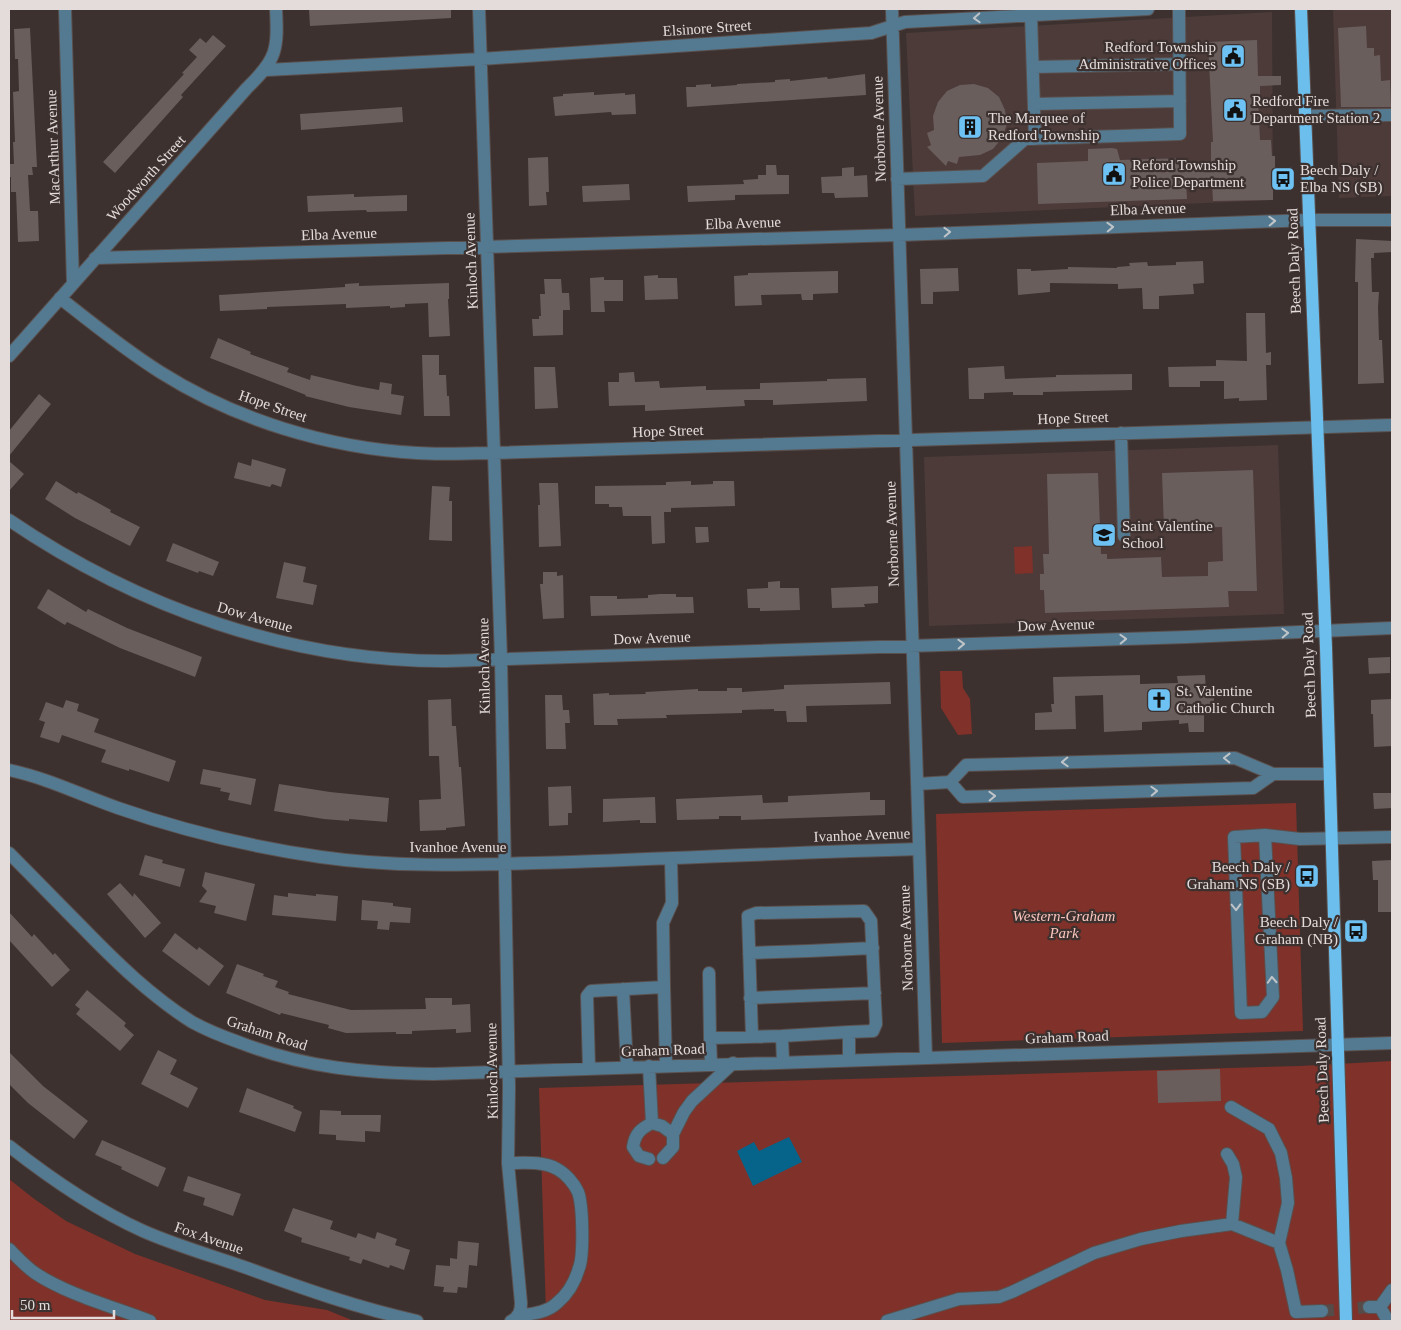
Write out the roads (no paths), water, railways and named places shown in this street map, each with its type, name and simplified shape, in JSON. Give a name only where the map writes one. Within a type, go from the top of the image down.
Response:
[{"type":"main road","name":"Beech Daly Road","points":[[1301,9],[1329,774],[1346,1321]]},
{"type":"street","name":"MacArthur Avenue","points":[[65,9],[73,283]]},
{"type":"street","name":"Woodworth Street","points":[[9,356],[247,88],[266,70],[272,60],[276,46],[276,9]]},
{"type":"street","name":"Kinloch Avenue","points":[[479,9],[500,660],[509,1071],[508,1163],[521,1304],[521,1312],[514,1319]]},
{"type":"street","name":"Norborne Avenue","points":[[892,9],[926,1058]]},
{"type":"street","name":"Elsinore Street","points":[[266,70],[481,60],[871,33],[905,22],[1031,16],[1090,10],[1148,9]]},
{"type":"street","points":[[897,180],[984,176],[1024,139],[1180,134],[1179,9]]},
{"type":"street","points":[[1031,16],[1034,139]]},
{"type":"street","points":[[1033,67],[1180,64]]},
{"type":"street","points":[[1034,104],[1180,101]]},
{"type":"street","points":[[1305,116],[1392,115]]},
{"type":"street","name":"Elba Avenue","points":[[96,258],[899,235],[1308,220],[1392,220]]},
{"type":"street","name":"Hope Street","points":[[60,298],[105,334],[162,373],[203,396],[256,418],[312,436],[370,448],[418,453],[493,453],[1392,425]]},
{"type":"street","points":[[1121,433],[1124,536]]},
{"type":"street","name":"Dow Avenue","points":[[9,520],[40,541],[117,583],[194,616],[232,629],[318,650],[361,657],[416,662],[1324,632],[1392,628]]},
{"type":"street","points":[[917,784],[950,782],[966,765],[1234,758],[1273,774],[1329,774]]},
{"type":"street","name":"Ivanhoe Avenue","points":[[9,770],[48,780],[116,807],[162,822],[220,838],[322,857],[379,863],[504,864],[919,849]]},
{"type":"street","points":[[950,782],[963,797],[1252,788],[1273,774]]},
{"type":"street","points":[[1265,835],[1272,997],[1262,1012],[1241,1013],[1234,837],[1265,835],[1300,839],[1392,837]]},
{"type":"street","name":"Graham Road","points":[[9,853],[140,983],[167,1005],[221,1036],[287,1059],[325,1067],[356,1071],[426,1074],[1392,1043]]},
{"type":"street","points":[[666,1066],[663,923],[672,903],[671,859]]},
{"type":"street","points":[[710,1038],[873,1031],[876,1024],[871,921],[864,911],[756,912],[748,916],[752,1036]]},
{"type":"street","points":[[749,953],[873,948]]},
{"type":"street","points":[[710,973],[711,1064]]},
{"type":"street","points":[[589,1068],[587,996],[591,991],[664,988]]},
{"type":"street","points":[[622,989],[627,1067]]},
{"type":"street","points":[[750,998],[875,993]]},
{"type":"street","points":[[849,1032],[849,1060]]},
{"type":"street","points":[[782,1036],[784,1062]]},
{"type":"street","points":[[663,1158],[673,1147],[673,1134],[692,1101],[733,1064]]},
{"type":"street","points":[[649,1066],[652,1122]]},
{"type":"street","points":[[1231,1106],[1269,1129],[1281,1153],[1288,1203],[1279,1243],[1287,1270],[1296,1316],[1322,1311]]},
{"type":"street","points":[[652,1122],[673,1134]]},
{"type":"street","points":[[649,1159],[639,1156],[633,1147],[635,1136],[642,1128],[652,1122]]},
{"type":"street","name":"Fox Avenue","points":[[9,1146],[58,1184],[144,1231],[337,1300],[417,1321]]},
{"type":"street","points":[[1227,1154],[1233,1164],[1236,1177],[1232,1224]]},
{"type":"street","points":[[508,1163],[543,1164],[558,1169],[568,1177],[578,1192],[583,1235],[580,1266],[570,1289],[556,1305],[514,1319]]},
{"type":"street","points":[[887,1321],[959,1299],[999,1297],[1094,1253],[1141,1239],[1180,1231],[1232,1224],[1279,1243]]},
{"type":"street","points":[[9,1249],[33,1272],[46,1280],[150,1321]]},
{"type":"street","points":[[1388,1321],[1374,1307],[1392,1290]]},
{"type":"water","points":[[789,1137],[802,1162],[753,1186],[737,1151],[754,1142],[759,1151]]},
{"type":"tunnel","points":[[1322,1311],[1369,1307]]},
{"type":"place","name":"Redford Township Administrative Offices","points":[[1233,56]]},
{"type":"place","name":"Redford Fire Department Station 2","points":[[1235,110]]},
{"type":"place","name":"The Marquee of Redford Township","points":[[970,127]]},
{"type":"place","name":"Reford Township Police Department","points":[[1114,174]]},
{"type":"place","name":"Beech Daly / Elba NS (SB)","points":[[1283,179]]},
{"type":"place","name":"Saint Valentine School","points":[[1104,535]]},
{"type":"place","name":"St. Valentine Catholic Church","points":[[1159,700]]},
{"type":"place","name":"Beech Daly / Graham NS (SB)","points":[[1307,876]]},
{"type":"place","name":"Beech Daly / Graham (NB)","points":[[1356,931]]},
{"type":"park label","name":"Western-Graham Park","points":[[1064,924]]}]
